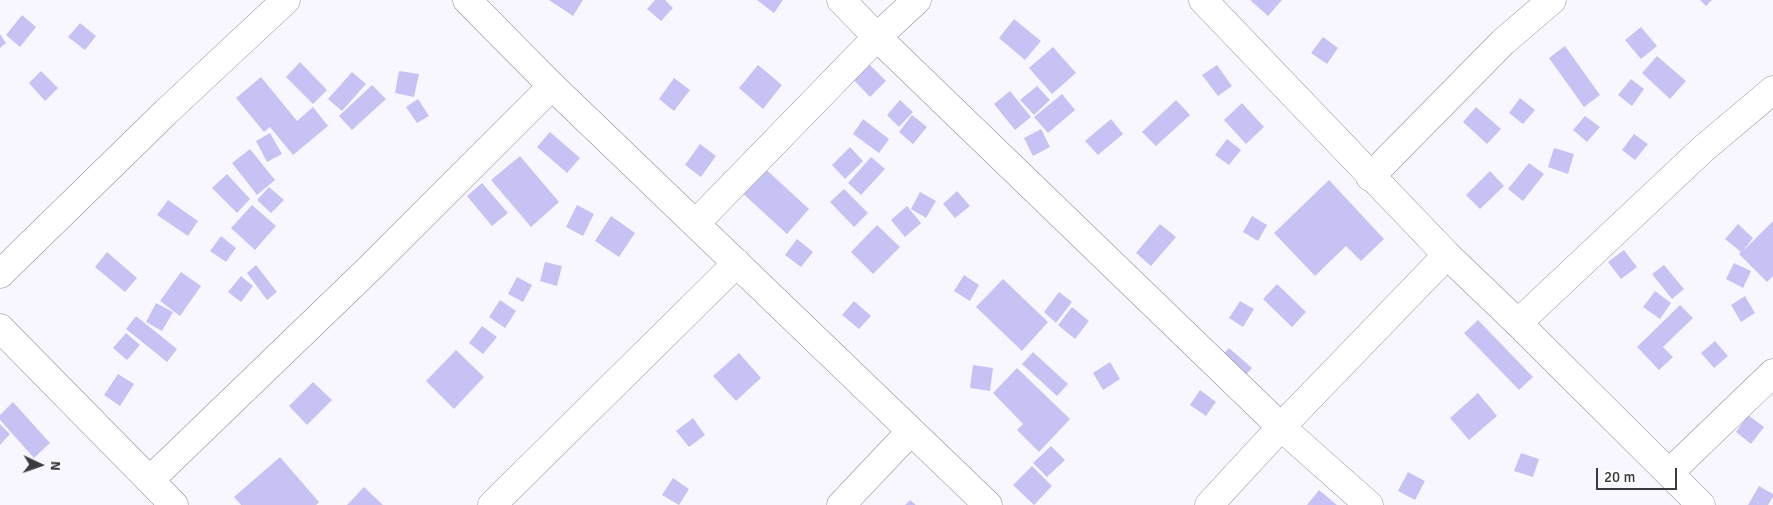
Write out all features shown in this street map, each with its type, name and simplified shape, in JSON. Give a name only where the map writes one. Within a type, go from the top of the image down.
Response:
[{"type":"street","points":[[0,274],[166,112],[286,0]]},
{"type":"street","points":[[467,0],[552,86],[988,505]]},
{"type":"street","points":[[841,0],[877,37],[1281,426],[1369,505]]},
{"type":"street","points":[[696,223],[877,37],[917,0]]},
{"type":"street","points":[[1370,177],[1503,42],[1552,0]]},
{"type":"street","points":[[1213,3],[1370,177],[1701,505]]},
{"type":"street","points":[[150,480],[373,265],[552,86]]},
{"type":"street","points":[[1518,323],[1703,150],[1773,90]]},
{"type":"street","points":[[1209,505],[1281,426],[1447,255]]},
{"type":"street","points":[[492,505],[737,263]]},
{"type":"street","points":[[0,328],[174,505]]},
{"type":"street","points":[[1669,473],[1773,373]]},
{"type":"street","points":[[841,505],[912,431]]},
{"type":"building","points":[[549,0],[583,0],[573,16]]},
{"type":"building","points":[[655,0],[665,0],[673,8],[661,21],[647,9]]},
{"type":"building","points":[[757,0],[783,0],[774,13]]},
{"type":"building","points":[[1250,0],[1282,0],[1268,16]]},
{"type":"building","points":[[1700,0],[1712,0],[1706,6]]},
{"type":"building","points":[[22,15],[36,27],[20,47],[6,35]]},
{"type":"building","points":[[1014,19],[1041,41],[1025,60],[999,38]]},
{"type":"building","points":[[80,23],[96,36],[85,50],[68,37]]},
{"type":"building","points":[[1641,27],[1657,46],[1641,59],[1625,40]]},
{"type":"building","points":[[0,34],[6,43],[0,48]]},
{"type":"building","points":[[1323,37],[1338,48],[1327,64],[1311,53]]},
{"type":"building","points":[[1565,46],[1600,95],[1584,107],[1549,58]]},
{"type":"building","points":[[1053,47],[1076,73],[1052,94],[1029,68]]},
{"type":"building","points":[[1657,56],[1686,81],[1670,99],[1642,73]]},
{"type":"building","points":[[863,58],[886,81],[870,97],[847,73]]},
{"type":"building","points":[[300,62],[327,90],[313,104],[286,77]]},
{"type":"building","points":[[758,65],[782,85],[763,109],[739,88]]},
{"type":"building","points":[[1217,65],[1232,86],[1218,96],[1202,75]]},
{"type":"building","points":[[41,71],[58,88],[45,101],[29,83]]},
{"type":"building","points":[[399,71],[419,74],[414,97],[395,93]]},
{"type":"building","points":[[352,72],[366,84],[342,111],[328,99]]},
{"type":"building","points":[[261,77],[297,121],[313,107],[328,126],[293,155],[270,127],[264,132],[236,98]]},
{"type":"building","points":[[674,78],[690,90],[674,111],[659,99]]},
{"type":"building","points":[[1631,79],[1644,89],[1632,106],[1618,95]]},
{"type":"building","points":[[372,85],[386,99],[352,130],[339,116]]},
{"type":"building","points":[[1037,86],[1050,100],[1034,115],[1020,100]]},
{"type":"building","points":[[1010,91],[1031,117],[1015,130],[994,104]]},
{"type":"building","points":[[1062,94],[1075,110],[1048,133],[1034,117]]},
{"type":"building","points":[[1520,98],[1535,110],[1523,124],[1509,113]]},
{"type":"building","points":[[418,99],[429,116],[417,123],[406,107]]},
{"type":"building","points":[[900,100],[913,112],[899,127],[887,115]]},
{"type":"building","points":[[1176,100],[1190,115],[1156,146],[1142,132]]},
{"type":"building","points":[[1242,103],[1264,127],[1246,144],[1224,120]]},
{"type":"building","points":[[1476,107],[1501,129],[1487,144],[1463,122]]},
{"type":"building","points":[[912,115],[927,127],[913,144],[899,132]]},
{"type":"building","points":[[1585,116],[1600,127],[1587,142],[1573,130]]},
{"type":"building","points":[[863,119],[889,139],[879,153],[853,134]]},
{"type":"building","points":[[1111,119],[1123,134],[1098,155],[1085,141]]},
{"type":"building","points":[[1041,129],[1050,147],[1033,156],[1024,138]]},
{"type":"building","points":[[550,132],[580,158],[567,173],[537,147]]},
{"type":"building","points":[[270,133],[282,154],[267,162],[256,141]]},
{"type":"building","points":[[1634,134],[1648,144],[1635,160],[1622,150]]},
{"type":"building","points":[[1227,139],[1241,150],[1229,165],[1215,155]]},
{"type":"building","points":[[700,144],[716,156],[701,177],[685,165]]},
{"type":"building","points":[[850,147],[863,161],[845,179],[832,165]]},
{"type":"building","points":[[1554,148],[1574,154],[1568,174],[1548,167]]},
{"type":"building","points":[[250,149],[275,180],[257,195],[232,163]]},
{"type":"building","points":[[520,156],[559,202],[531,227],[491,180]]},
{"type":"building","points":[[871,157],[885,169],[861,195],[848,183]]},
{"type":"building","points":[[1529,163],[1544,174],[1523,201],[1508,189]]},
{"type":"building","points":[[760,164],[809,209],[787,234],[738,189]]},
{"type":"building","points":[[1490,171],[1504,186],[1480,209],[1466,195]]},
{"type":"building","points":[[227,174],[250,199],[237,213],[212,188]]},
{"type":"building","points":[[1329,180],[1384,239],[1361,261],[1346,246],[1315,276],[1274,233]]},
{"type":"building","points":[[482,183],[508,213],[492,226],[467,196]]},
{"type":"building","points":[[269,187],[284,200],[271,213],[257,200]]},
{"type":"building","points":[[844,189],[868,213],[854,227],[830,202]]},
{"type":"building","points":[[957,191],[970,206],[955,218],[943,204]]},
{"type":"building","points":[[920,192],[936,201],[926,218],[911,209]]},
{"type":"building","points":[[168,200],[198,221],[188,236],[157,215]]},
{"type":"building","points":[[252,205],[276,226],[255,250],[231,228]]},
{"type":"building","points":[[577,205],[594,214],[583,236],[566,227]]},
{"type":"building","points":[[907,206],[921,223],[905,237],[891,220]]},
{"type":"building","points":[[611,216],[635,233],[619,257],[595,241]]},
{"type":"building","points":[[1252,216],[1267,225],[1258,241],[1243,232]]},
{"type":"building","points":[[1773,221],[1773,276],[1767,282],[1739,254],[1741,252],[1725,239],[1738,224],[1753,238],[1743,251]]},
{"type":"building","points":[[1160,224],[1176,237],[1151,266],[1136,253]]},
{"type":"building","points":[[877,225],[900,247],[873,274],[851,252]]},
{"type":"building","points":[[221,236],[236,248],[226,262],[210,251]]},
{"type":"building","points":[[797,239],[813,252],[801,267],[785,255]]},
{"type":"building","points":[[1624,250],[1637,267],[1621,279],[1608,262]]},
{"type":"building","points":[[107,252],[137,278],[125,292],[95,267]]},
{"type":"building","points":[[545,262],[562,266],[557,286],[540,281]]},
{"type":"building","points":[[1734,263],[1751,271],[1743,288],[1726,279]]},
{"type":"building","points":[[256,265],[277,292],[267,300],[247,273]]},
{"type":"building","points":[[1664,265],[1684,289],[1672,299],[1652,274]]},
{"type":"building","points":[[181,272],[201,286],[180,316],[160,301]]},
{"type":"building","points":[[964,275],[979,285],[970,301],[954,291]]},
{"type":"building","points":[[241,276],[253,286],[241,302],[228,292]]},
{"type":"building","points":[[517,277],[532,285],[523,302],[508,294]]},
{"type":"building","points":[[1003,279],[1048,322],[1022,351],[976,307]]},
{"type":"building","points":[[1277,284],[1306,312],[1292,327],[1263,299]]},
{"type":"building","points":[[1655,291],[1671,303],[1660,319],[1643,307]]},
{"type":"building","points":[[1059,292],[1072,302],[1056,323],[1044,312]]},
{"type":"building","points":[[1745,296],[1755,313],[1741,322],[1731,305]]},
{"type":"building","points":[[500,300],[516,311],[505,328],[489,317]]},
{"type":"building","points":[[854,301],[871,316],[859,329],[842,315]]},
{"type":"building","points":[[1240,301],[1254,309],[1243,327],[1229,318]]},
{"type":"building","points":[[156,303],[173,312],[162,331],[146,322]]},
{"type":"building","points":[[1680,305],[1693,318],[1663,347],[1673,357],[1659,370],[1637,347]]},
{"type":"building","points":[[1072,307],[1089,321],[1075,339],[1058,325]]},
{"type":"building","points":[[136,316],[177,349],[167,362],[126,329]]},
{"type":"building","points":[[1478,320],[1533,377],[1519,390],[1464,333]]},
{"type":"building","points":[[482,326],[497,337],[483,354],[469,343]]},
{"type":"building","points":[[126,333],[140,345],[127,360],[113,348]]},
{"type":"building","points":[[1715,341],[1728,356],[1714,368],[1701,353]]},
{"type":"building","points":[[1229,348],[1252,368],[1238,384],[1215,363]]},
{"type":"building","points":[[456,350],[484,377],[454,409],[426,381]]},
{"type":"building","points":[[1033,352],[1068,384],[1057,396],[1022,364]]},
{"type":"building","points":[[739,353],[761,378],[736,401],[713,376]]},
{"type":"building","points":[[1110,362],[1120,379],[1103,390],[1093,373]]},
{"type":"building","points":[[973,365],[993,368],[990,391],[970,388]]},
{"type":"building","points":[[1017,368],[1070,419],[1039,452],[1017,430],[1023,424],[993,393]]},
{"type":"building","points":[[118,374],[134,384],[120,406],[104,395]]},
{"type":"building","points":[[313,382],[332,400],[307,425],[289,406]]},
{"type":"building","points":[[1200,390],[1216,402],[1206,416],[1190,405]]},
{"type":"building","points":[[1478,393],[1497,416],[1469,440],[1450,418]]},
{"type":"building","points":[[13,402],[50,443],[34,458],[0,420],[0,415]]},
{"type":"building","points":[[1748,415],[1764,427],[1751,444],[1736,432]]},
{"type":"building","points":[[693,418],[705,435],[689,447],[676,431]]},
{"type":"building","points":[[0,424],[10,434],[0,445]]},
{"type":"building","points":[[1051,446],[1065,460],[1047,477],[1033,463]]},
{"type":"building","points":[[1521,453],[1539,459],[1533,477],[1514,471]]},
{"type":"building","points":[[280,457],[319,502],[316,505],[241,505],[234,497]]},
{"type":"building","points":[[1032,466],[1052,486],[1034,505],[1013,485]]},
{"type":"building","points":[[1408,472],[1425,481],[1415,500],[1398,491]]},
{"type":"building","points":[[673,478],[689,489],[679,505],[662,495]]},
{"type":"building","points":[[1759,486],[1773,494],[1773,497],[1768,505],[1748,505]]},
{"type":"building","points":[[364,487],[383,505],[347,505]]},
{"type":"building","points":[[1319,490],[1337,505],[1307,505]]},
{"type":"building","points":[[910,500],[916,505],[905,505]]}]
